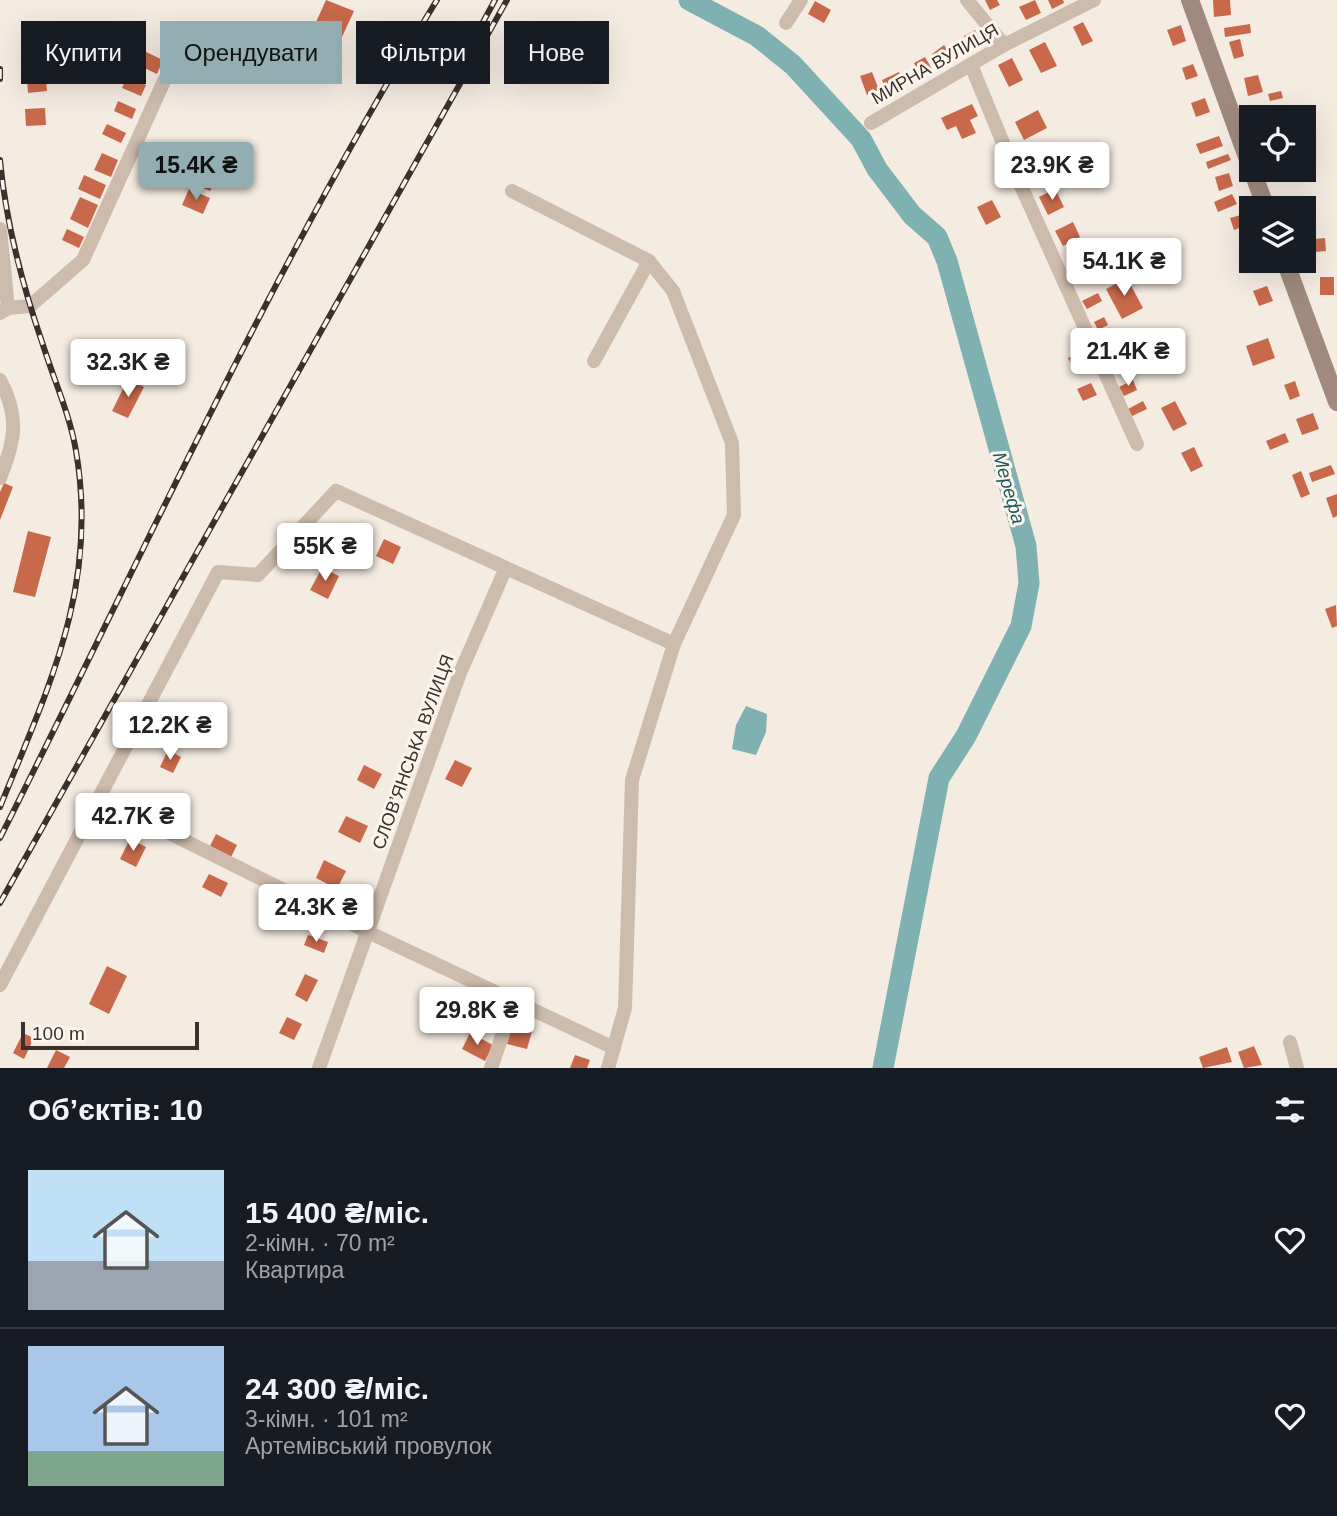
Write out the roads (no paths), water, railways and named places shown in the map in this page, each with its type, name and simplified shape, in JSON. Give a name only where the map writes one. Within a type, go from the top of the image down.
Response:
[{"type":"street","points":[[786,23],[801,0]]},
{"type":"street","points":[[967,0],[1004,45]]},
{"type":"street","name":"МИРНА ВУЛИЦЯ","points":[[871,123],[1004,45],[1094,0]]},
{"type":"street","points":[[1190,0],[1239,134]]},
{"type":"street","points":[[971,65],[1017,177],[1137,444]]},
{"type":"street","points":[[0,229],[4,311],[30,306],[83,260],[163,84]]},
{"type":"street","points":[[512,191],[649,261],[673,290],[732,443],[734,515],[674,644],[632,780],[625,1008],[608,1068]]},
{"type":"street","points":[[594,361],[649,261]]},
{"type":"street","points":[[1289,273],[1337,402]]},
{"type":"street","points":[[0,380],[13,404],[13,447],[0,478]]},
{"type":"street","points":[[0,985],[218,572],[258,575],[336,491],[505,570],[674,644]]},
{"type":"street","name":"СЛОВ’ЯНСЬКА ВУЛИЦЯ","points":[[319,1068],[370,933],[460,673],[505,570]]},
{"type":"street","points":[[99,798],[370,933],[614,1048]]},
{"type":"street","points":[[491,1068],[514,1001]]},
{"type":"street","points":[[1290,1042],[1297,1068]]},
{"type":"water","points":[[746,706],[767,714],[766,732],[756,755],[732,749],[736,725]]},
{"type":"waterway","name":"Мерефа","points":[[689,0],[757,36],[793,65],[861,139],[877,169],[912,215],[937,237],[947,261],[1026,546],[1029,583],[1021,626],[966,736],[939,778],[883,1068]]},
{"type":"railway","points":[[0,838],[264,309],[319,204],[437,0]]},
{"type":"railway","points":[[484,21],[495,0]]},
{"type":"railway","points":[[0,903],[507,0]]},
{"type":"railway","points":[[0,69],[0,79]]},
{"type":"railway","points":[[0,160],[6,207],[22,277],[73,438],[81,500],[81,547],[65,634],[52,677],[0,807]]}]
